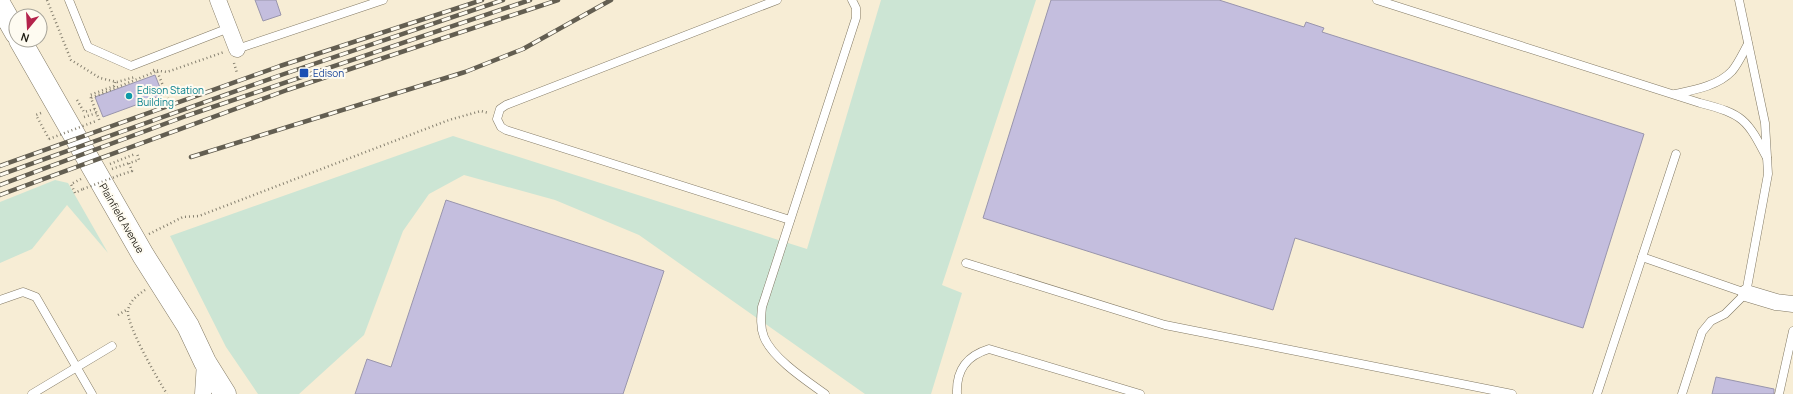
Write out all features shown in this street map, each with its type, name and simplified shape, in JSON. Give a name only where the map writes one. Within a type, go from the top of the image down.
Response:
[{"type":"main road","points":[[1,9],[8,20]]},
{"type":"main road","name":"Plainfield Avenue","points":[[25,48],[101,176],[143,255],[188,326],[205,362],[225,394]]},
{"type":"street","points":[[218,0],[237,49]]},
{"type":"street","points":[[1746,292],[1776,302],[1793,304]]},
{"type":"street","points":[[203,394],[205,362]]},
{"type":"lane","points":[[69,0],[88,47],[131,66],[229,28]]},
{"type":"lane","points":[[237,49],[383,0]]},
{"type":"lane","points":[[778,0],[506,105],[497,115],[498,123],[506,130],[790,220]]},
{"type":"lane","points":[[825,394],[776,353],[765,338],[762,329],[762,307],[856,18],[856,8],[852,0]]},
{"type":"lane","points":[[1377,0],[1674,95],[1725,109],[1739,116],[1752,129],[1767,158]]},
{"type":"lane","points":[[1682,394],[1702,332],[1711,321],[1725,314],[1746,292],[1768,174],[1765,123],[1739,0]]},
{"type":"lane","points":[[1674,95],[1697,90],[1716,83],[1732,71],[1748,44]]},
{"type":"lane","points":[[1597,394],[1676,154]]},
{"type":"lane","points":[[1642,257],[1746,292]]},
{"type":"lane","points":[[966,263],[1165,326],[1512,394]]},
{"type":"lane","points":[[0,300],[23,292],[36,297],[92,394]]},
{"type":"lane","points":[[1778,394],[1793,331]]},
{"type":"lane","points":[[32,394],[112,346]]},
{"type":"lane","points":[[957,394],[956,385],[961,370],[968,359],[977,352],[989,349],[1140,394]]},
{"type":"path","points":[[235,65],[237,73]]},
{"type":"path","points":[[91,98],[157,71],[168,98]]},
{"type":"path","points":[[36,115],[49,139],[96,121],[100,122],[90,95],[114,86],[115,82]]},
{"type":"path","points":[[73,94],[84,112],[95,109]]},
{"type":"path","points":[[148,235],[182,217],[199,216],[449,120],[481,111],[497,115]]},
{"type":"path","points":[[81,118],[97,113]]},
{"type":"path","points":[[101,176],[129,163],[139,160],[136,153],[101,176],[75,193],[71,184],[101,176],[132,171],[129,163]]},
{"type":"path","points":[[118,315],[128,308],[132,302],[146,289]]},
{"type":"path","points":[[128,308],[128,315],[141,348],[166,394]]},
{"type":"green space","points":[[881,0],[1036,0],[942,285],[962,293],[931,394],[865,394],[639,235],[555,200],[464,175],[429,194],[403,231],[364,335],[299,394],[258,394],[226,347],[170,236],[453,136],[807,249]]},
{"type":"green space","points":[[55,180],[68,183],[108,253],[67,205],[32,249],[0,263],[0,202]]},
{"type":"building","points":[[255,0],[276,0],[281,15],[263,21]]},
{"type":"building","points":[[1051,0],[1219,0],[1304,27],[1306,22],[1324,28],[1322,32],[1644,134],[1583,328],[1295,238],[1273,310],[983,218]]},
{"type":"building","name":"Edison Station Building","points":[[155,75],[163,95],[103,117],[95,97]]},
{"type":"building","points":[[446,200],[664,271],[623,394],[355,394],[367,359],[391,367]]},
{"type":"building","points":[[1716,377],[1774,389],[1774,394],[1712,394]]},
{"type":"railway","points":[[0,166],[280,66],[482,0]]},
{"type":"railway","points":[[0,175],[284,74],[503,0]]},
{"type":"railway","points":[[0,185],[186,116],[530,0]]},
{"type":"railway","points":[[0,195],[287,90],[558,0]]},
{"type":"railway","points":[[191,157],[465,72],[523,49],[611,0]]},
{"type":"place","name":"Edison","points":[[304,73]]},
{"type":"place","name":"Edison Station Building","points":[[129,96]]}]
